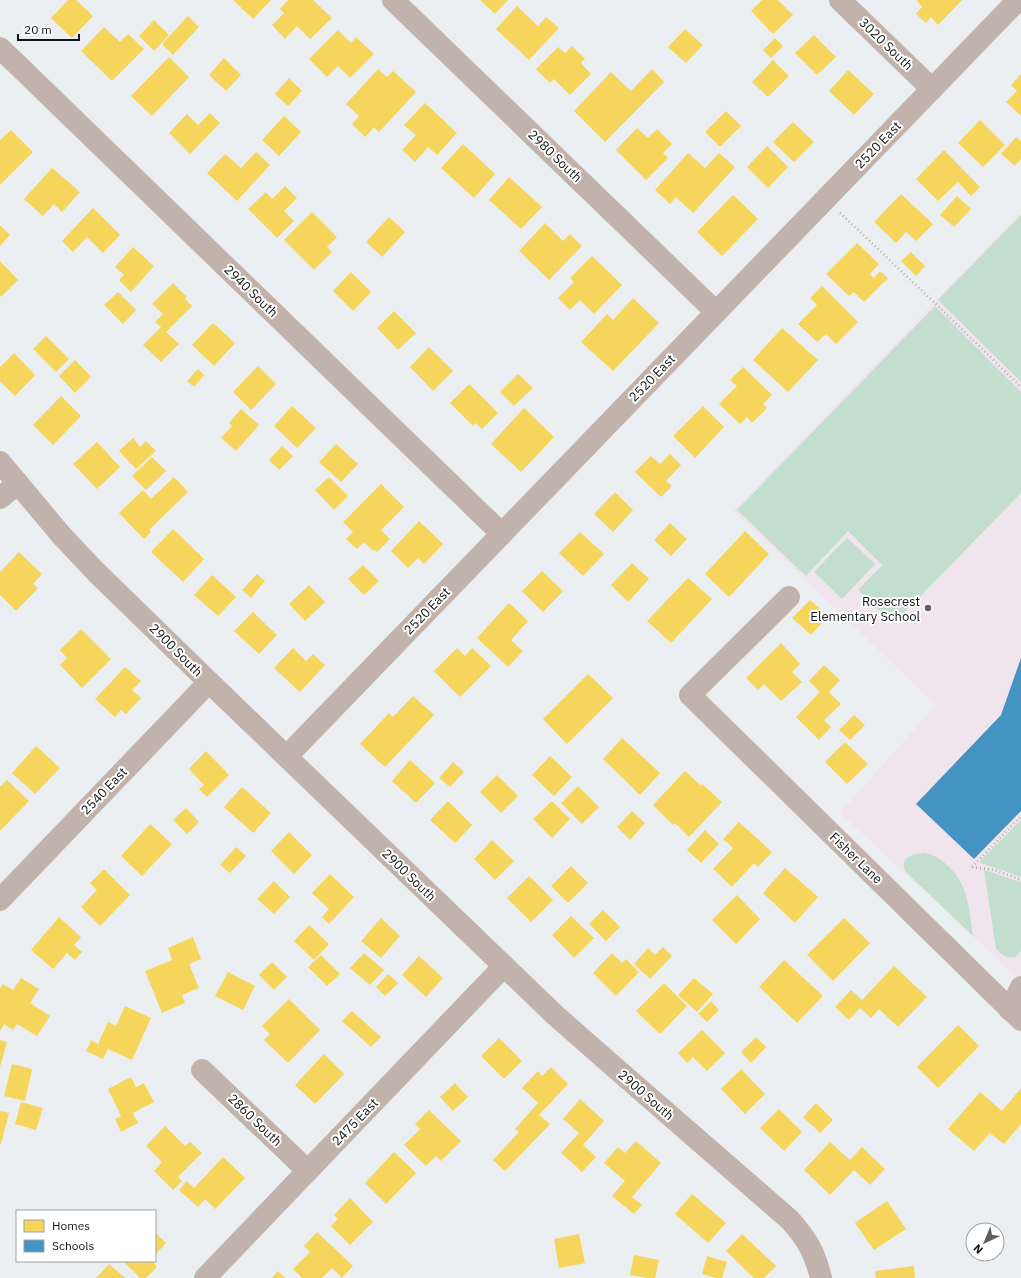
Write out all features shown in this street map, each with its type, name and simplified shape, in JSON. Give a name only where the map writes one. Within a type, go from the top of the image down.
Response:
[{"type":"street","name":"2980 South","points":[[393,0],[716,312]]},
{"type":"street","name":"3020 South","points":[[840,0],[932,89]]},
{"type":"street","name":"2520 East","points":[[287,756],[1018,0]]},
{"type":"street","name":"2940 South","points":[[0,48],[502,534]]},
{"type":"street","name":"2900 South","points":[[0,462],[79,554],[209,682],[555,1015],[790,1220],[810,1245],[817,1261],[821,1278]]},
{"type":"street","points":[[0,498],[18,483]]},
{"type":"street","name":"Fisher Lane","points":[[789,597],[690,696],[1016,1015]]},
{"type":"street","name":"2540 East","points":[[0,900],[209,682]]},
{"type":"street","name":"2475 East","points":[[205,1278],[504,966]]},
{"type":"street","points":[[1016,1015],[1021,987]]},
{"type":"street","name":"2860 South","points":[[202,1070],[308,1171]]},
{"type":"path","points":[[838,211],[1021,387]]},
{"type":"path","points":[[1021,816],[972,867],[995,870],[1021,880]]},
{"type":"shaded area","name":"Rosecrest Elementary School","points":[[1021,212],[1021,981],[840,813],[936,705],[733,511]]},
{"type":"green space","points":[[1021,215],[1021,382],[938,300]]},
{"type":"green space","points":[[935,306],[1021,392],[1021,493],[893,624],[858,590],[882,565],[848,531],[806,576],[737,510]]},
{"type":"green space","points":[[847,538],[875,564],[842,599],[814,572]]},
{"type":"green space","points":[[1021,820],[1021,877],[981,863],[980,861]]},
{"type":"green space","points":[[925,853],[935,856],[944,862],[956,874],[961,882],[969,908],[973,936],[905,871],[904,862],[906,859],[913,855]]},
{"type":"green space","points":[[984,870],[1021,882],[1021,951],[1016,957],[1005,956],[996,949]]},
{"type":"building: Homes","points":[[68,0],[76,0],[93,16],[72,38],[51,18]]},
{"type":"building: Homes","points":[[233,0],[271,0],[253,19]]},
{"type":"building: Homes","points":[[288,0],[313,0],[332,18],[310,39],[297,26],[285,39],[272,25],[284,13],[280,9]]},
{"type":"building: Homes","points":[[480,0],[508,0],[495,14]]},
{"type":"building: Homes","points":[[762,0],[778,0],[793,15],[773,34],[751,11]]},
{"type":"building: Homes","points":[[962,0],[938,25],[931,17],[926,23],[916,14],[922,7],[917,1]]},
{"type":"building: Homes","points":[[517,6],[538,26],[546,17],[559,28],[529,60],[496,29]]},
{"type":"building: Homes","points":[[188,16],[199,27],[173,55],[162,44]]},
{"type":"building: Homes","points":[[154,20],[169,35],[154,51],[139,36]]},
{"type":"building: Homes","points":[[104,27],[120,42],[128,34],[144,49],[112,81],[81,51]]},
{"type":"building: Homes","points":[[685,29],[703,45],[686,63],[668,47]]},
{"type":"building: Homes","points":[[338,30],[351,43],[356,37],[374,54],[350,78],[338,66],[327,77],[309,59]]},
{"type":"building: Homes","points":[[814,35],[836,57],[817,75],[795,53]]},
{"type":"building: Homes","points":[[775,38],[783,46],[771,58],[763,50]]},
{"type":"building: Homes","points":[[572,46],[585,59],[581,63],[591,74],[570,95],[554,79],[550,83],[536,69],[558,47],[565,53]]},
{"type":"building: Homes","points":[[169,57],[189,77],[152,116],[131,96]]},
{"type":"building: Homes","points":[[224,58],[241,75],[226,91],[209,75]]},
{"type":"building: Homes","points":[[773,60],[789,76],[768,97],[752,82]]},
{"type":"building: Homes","points":[[378,69],[387,77],[393,71],[416,92],[379,132],[374,127],[365,137],[352,124],[359,116],[346,104]]},
{"type":"building: Homes","points":[[652,69],[664,82],[605,142],[574,111],[611,72],[631,91]]},
{"type":"building: Homes","points":[[848,70],[874,94],[854,115],[829,91]]},
{"type":"building: Homes","points":[[1021,74],[1021,116],[1006,102],[1017,91],[1011,85]]},
{"type":"building: Homes","points":[[289,78],[302,91],[288,106],[275,94]]},
{"type":"building: Homes","points":[[425,103],[457,133],[437,155],[428,147],[415,162],[402,150],[416,135],[404,125]]},
{"type":"building: Homes","points":[[726,111],[741,126],[720,147],[705,132]]},
{"type":"building: Homes","points":[[210,113],[220,123],[190,154],[169,133],[187,114],[198,125]]},
{"type":"building: Homes","points":[[284,116],[301,132],[279,156],[262,140]]},
{"type":"building: Homes","points":[[980,120],[1005,145],[983,167],[958,143]]},
{"type":"building: Homes","points":[[793,122],[814,142],[794,162],[773,142]]},
{"type":"building: Homes","points":[[637,128],[648,138],[657,129],[672,144],[663,153],[668,158],[646,180],[616,150]]},
{"type":"building: Homes","points":[[11,130],[33,152],[0,185],[0,140]]},
{"type":"building: Homes","points":[[1016,137],[1021,141],[1021,159],[1015,166],[1001,154]]},
{"type":"building: Homes","points":[[463,144],[495,174],[474,198],[441,168]]},
{"type":"building: Homes","points":[[767,146],[788,167],[768,188],[747,167]]},
{"type":"building: Homes","points":[[944,150],[980,187],[971,196],[958,182],[938,201],[916,179]]},
{"type":"building: Homes","points":[[256,152],[270,165],[237,201],[207,173],[225,154],[241,168]]},
{"type":"building: Homes","points":[[688,153],[705,168],[719,153],[735,167],[693,213],[676,197],[670,204],[655,190]]},
{"type":"building: Homes","points":[[52,168],[80,192],[62,212],[54,204],[43,216],[24,199]]},
{"type":"building: Homes","points":[[509,177],[542,207],[521,229],[489,200]]},
{"type":"building: Homes","points":[[285,186],[297,198],[284,211],[294,221],[277,238],[248,209],[266,192],[272,199]]},
{"type":"building: Homes","points":[[901,194],[933,224],[916,241],[906,232],[896,243],[874,222]]},
{"type":"building: Homes","points":[[733,195],[758,219],[722,256],[697,232]]},
{"type":"building: Homes","points":[[957,196],[971,209],[954,227],[940,215]]},
{"type":"building: Homes","points":[[93,208],[120,235],[103,253],[87,237],[73,252],[62,241]]},
{"type":"building: Homes","points":[[312,212],[337,237],[327,247],[332,252],[314,270],[284,240]]},
{"type":"building: Homes","points":[[389,217],[405,232],[382,257],[366,242]]},
{"type":"building: Homes","points":[[545,223],[563,241],[570,234],[582,246],[549,280],[519,251]]},
{"type":"building: Homes","points":[[0,225],[10,235],[0,246]]},
{"type":"building: Homes","points":[[857,243],[879,264],[870,274],[874,278],[880,271],[888,278],[864,302],[854,292],[849,296],[826,274]]},
{"type":"building: Homes","points":[[133,247],[154,266],[131,292],[119,280],[124,275],[115,267]]},
{"type":"building: Homes","points":[[911,252],[925,266],[916,276],[901,261]]},
{"type":"building: Homes","points":[[592,256],[622,285],[594,314],[580,300],[570,310],[558,298],[574,282],[570,278]]},
{"type":"building: Homes","points":[[0,261],[18,280],[1,297],[0,295]]},
{"type":"building: Homes","points":[[351,272],[371,292],[353,311],[333,291]]},
{"type":"building: Homes","points":[[173,283],[187,297],[185,299],[192,306],[166,332],[179,344],[161,362],[143,345],[161,327],[155,322],[163,314],[152,304]]},
{"type":"building: Homes","points":[[822,286],[858,322],[836,344],[826,334],[817,342],[798,324],[817,305],[810,298]]},
{"type":"building: Homes","points":[[118,292],[136,310],[123,324],[104,305]]},
{"type":"building: Homes","points":[[633,298],[659,323],[613,371],[581,342],[607,314],[613,320]]},
{"type":"building: Homes","points":[[394,311],[416,333],[398,350],[377,328]]},
{"type":"building: Homes","points":[[213,323],[235,343],[214,366],[192,345]]},
{"type":"building: Homes","points":[[782,328],[818,360],[788,392],[753,360]]},
{"type":"building: Homes","points":[[46,336],[69,359],[56,372],[33,349]]},
{"type":"building: Homes","points":[[429,347],[453,371],[433,391],[410,367]]},
{"type":"building: Homes","points":[[14,353],[35,375],[15,396],[0,381],[0,367]]},
{"type":"building: Homes","points":[[75,360],[91,377],[75,393],[59,376]]},
{"type":"building: Homes","points":[[258,366],[276,384],[251,410],[233,392]]},
{"type":"building: Homes","points":[[743,367],[772,395],[763,404],[767,408],[752,423],[747,417],[740,424],[719,404],[737,386],[730,380]]},
{"type":"building: Homes","points":[[198,369],[204,375],[194,387],[187,381]]},
{"type":"building: Homes","points":[[518,374],[533,388],[514,406],[500,392]]},
{"type":"building: Homes","points":[[469,384],[498,413],[482,429],[476,423],[473,426],[450,403]]},
{"type":"building: Homes","points":[[61,396],[81,416],[53,445],[33,425]]},
{"type":"building: Homes","points":[[292,406],[316,428],[297,448],[274,426]]},
{"type":"building: Homes","points":[[703,406],[724,427],[695,458],[673,436]]},
{"type":"building: Homes","points":[[524,408],[554,437],[521,472],[491,444]]},
{"type":"building: Homes","points":[[241,409],[259,425],[236,451],[221,438],[232,426],[229,423]]},
{"type":"building: Homes","points":[[133,438],[140,447],[146,441],[156,451],[136,469],[119,451]]},
{"type":"building: Homes","points":[[97,442],[120,467],[97,489],[73,464]]},
{"type":"building: Homes","points":[[336,444],[358,464],[341,482],[319,462]]},
{"type":"building: Homes","points":[[282,446],[293,456],[279,470],[269,460]]},
{"type":"building: Homes","points":[[670,454],[681,465],[666,481],[672,486],[661,497],[635,472],[651,456],[660,464]]},
{"type":"building: Homes","points":[[152,457],[166,471],[146,490],[132,476]]},
{"type":"building: Homes","points":[[174,477],[188,492],[149,530],[151,532],[144,539],[119,513],[143,490],[151,499]]},
{"type":"building: Homes","points":[[329,477],[348,496],[334,510],[315,490]]},
{"type":"building: Homes","points":[[381,484],[404,507],[381,530],[390,539],[377,552],[374,549],[373,551],[364,542],[357,549],[346,539],[353,532],[343,522]]},
{"type":"building: Homes","points":[[615,492],[633,510],[613,532],[594,514]]},
{"type":"building: Homes","points":[[419,521],[443,544],[424,564],[418,558],[408,568],[391,551]]},
{"type":"building: Homes","points":[[670,523],[687,539],[671,556],[654,540]]},
{"type":"building: Homes","points":[[173,529],[204,559],[183,582],[151,552]]},
{"type":"building: Homes","points":[[745,531],[769,554],[729,597],[705,574]]},
{"type":"building: Homes","points":[[580,532],[604,554],[583,576],[559,553]]},
{"type":"building: Homes","points":[[19,552],[42,574],[33,584],[38,588],[16,611],[0,595],[0,572]]},
{"type":"building: Homes","points":[[632,563],[649,579],[628,602],[611,585]]},
{"type":"building: Homes","points":[[363,565],[379,581],[364,595],[348,579]]},
{"type":"building: Homes","points":[[542,571],[563,591],[543,612],[522,591]]},
{"type":"building: Homes","points":[[257,574],[265,581],[251,598],[242,590]]},
{"type":"building: Homes","points":[[212,575],[236,597],[218,616],[194,595]]},
{"type":"building: Homes","points":[[688,578],[712,599],[671,643],[647,621]]},
{"type":"building: Homes","points":[[309,585],[325,602],[305,621],[289,604]]},
{"type":"building: Homes","points":[[810,600],[828,616],[811,635],[792,618]]},
{"type":"building: Homes","points":[[509,603],[528,621],[511,640],[523,651],[508,667],[477,638]]},
{"type":"building: Homes","points":[[253,612],[277,635],[259,654],[234,631]]},
{"type":"building: Homes","points":[[81,629],[111,659],[82,688],[60,665],[67,658],[60,650]]},
{"type":"building: Homes","points":[[781,643],[800,664],[792,672],[802,682],[781,701],[764,684],[758,690],[746,678]]},
{"type":"building: Homes","points":[[293,648],[306,661],[313,654],[325,665],[300,692],[274,668]]},
{"type":"building: Homes","points":[[457,648],[465,656],[472,648],[491,666],[460,697],[434,671]]},
{"type":"building: Homes","points":[[824,665],[840,680],[829,692],[841,704],[824,720],[831,727],[819,740],[796,717],[820,692],[809,681]]},
{"type":"building: Homes","points":[[125,667],[141,681],[132,690],[141,698],[126,714],[121,710],[115,717],[95,699]]},
{"type":"building: Homes","points":[[588,674],[613,698],[567,744],[543,719]]},
{"type":"building: Homes","points":[[413,696],[434,715],[385,767],[360,744],[389,713],[393,717]]},
{"type":"building: Homes","points":[[854,715],[865,725],[850,740],[839,730]]},
{"type":"building: Homes","points":[[622,738],[660,773],[640,795],[603,759]]},
{"type":"building: Homes","points":[[845,742],[868,764],[847,784],[825,762]]},
{"type":"building: Homes","points":[[36,746],[60,768],[35,794],[12,773]]},
{"type":"building: Homes","points":[[206,751],[229,775],[207,797],[199,789],[204,785],[189,769]]},
{"type":"building: Homes","points":[[550,756],[572,777],[554,796],[532,775]]},
{"type":"building: Homes","points":[[410,760],[435,783],[416,803],[392,781]]},
{"type":"building: Homes","points":[[453,762],[464,772],[450,787],[439,778]]},
{"type":"building: Homes","points":[[685,771],[701,786],[702,784],[722,802],[689,837],[675,823],[673,825],[653,805]]},
{"type":"building: Homes","points":[[497,775],[518,796],[501,813],[480,792]]},
{"type":"building: Homes","points":[[7,780],[29,801],[0,831],[0,787]]},
{"type":"building: Homes","points":[[578,786],[599,807],[582,824],[561,803]]},
{"type":"building: Homes","points":[[242,787],[271,813],[253,833],[224,807]]},
{"type":"building: Homes","points":[[448,801],[472,825],[455,843],[430,820]]},
{"type":"building: Homes","points":[[552,801],[570,819],[552,838],[533,819]]},
{"type":"building: Homes","points":[[186,808],[199,822],[187,834],[173,820]]},
{"type":"building: Homes","points":[[632,811],[645,823],[630,840],[617,827]]},
{"type":"building: Homes","points":[[739,822],[772,852],[758,867],[754,863],[732,887],[713,869],[733,848],[723,839]]},
{"type":"building: Homes","points":[[150,824],[172,844],[142,876],[121,856]]},
{"type":"building: Homes","points":[[705,830],[719,844],[701,863],[687,850]]},
{"type":"building: Homes","points":[[289,832],[312,855],[294,874],[271,851]]},
{"type":"building: Homes","points":[[492,840],[514,861],[495,880],[474,859]]},
{"type":"building: Homes","points":[[236,847],[246,856],[230,873],[220,865]]},
{"type":"building: Homes","points":[[571,866],[588,883],[568,903],[551,886]]},
{"type":"building: Homes","points":[[785,868],[818,897],[795,923],[763,893]]},
{"type":"building: Homes","points":[[104,869],[130,895],[100,926],[81,907],[97,890],[90,883]]},
{"type":"building: Homes","points":[[330,874],[354,897],[329,924],[322,917],[329,909],[312,893]]},
{"type":"building: Homes","points":[[529,876],[553,900],[531,922],[507,898]]},
{"type":"building: Homes","points":[[274,881],[290,897],[274,914],[257,899]]},
{"type":"building: Homes","points":[[737,895],[760,919],[736,944],[712,920]]},
{"type":"building: Homes","points":[[603,910],[620,927],[606,941],[589,924]]},
{"type":"building: Homes","points":[[571,916],[594,938],[574,958],[552,935]]},
{"type":"building: Homes","points":[[59,917],[81,937],[74,945],[82,952],[75,960],[67,953],[53,969],[31,950]]},
{"type":"building: Homes","points":[[381,918],[400,936],[381,958],[361,941]]},
{"type":"building: Homes","points":[[844,918],[870,943],[833,981],[807,955]]},
{"type":"building: Homes","points":[[309,925],[329,944],[314,960],[294,941]]},
{"type":"building: Homes","points":[[193,937],[201,959],[189,964],[199,988],[182,995],[185,1003],[162,1013],[145,971],[172,960],[168,948]]},
{"type":"building: Homes","points":[[663,947],[672,956],[650,979],[634,964],[648,948],[655,955]]},
{"type":"building: Homes","points":[[364,953],[384,970],[370,985],[350,968]]},
{"type":"building: Homes","points":[[612,953],[622,963],[626,959],[639,972],[616,996],[593,973]]},
{"type":"building: Homes","points":[[321,955],[340,974],[327,986],[308,967]]},
{"type":"building: Homes","points":[[419,956],[443,978],[426,997],[402,975]]},
{"type":"building: Homes","points":[[784,960],[823,996],[797,1023],[759,987]]},
{"type":"building: Homes","points":[[272,962],[287,977],[274,990],[259,975]]},
{"type":"building: Homes","points":[[894,966],[927,997],[898,1027],[879,1009],[871,1018],[860,1008],[849,1020],[835,1007],[851,990],[862,1000]]},
{"type":"building: Homes","points":[[228,972],[255,986],[243,1010],[215,996]]},
{"type":"building: Homes","points":[[388,974],[398,983],[385,996],[376,987]]},
{"type":"building: Homes","points":[[21,978],[39,989],[30,1003],[50,1016],[37,1036],[17,1024],[13,1030],[4,1024],[0,1031],[0,988],[3,984],[13,990]]},
{"type":"building: Homes","points":[[694,978],[713,994],[697,1012],[678,995]]},
{"type":"building: Homes","points":[[664,983],[687,1006],[660,1034],[636,1011]]},
{"type":"building: Homes","points":[[289,999],[320,1030],[288,1063],[264,1040],[270,1034],[262,1026]]},
{"type":"building: Homes","points":[[711,1001],[719,1010],[707,1022],[698,1014]]},
{"type":"building: Homes","points":[[125,1006],[151,1018],[132,1060],[108,1049],[103,1059],[86,1051],[91,1040],[98,1044],[108,1022],[116,1026]]},
{"type":"building: Homes","points":[[352,1011],[381,1037],[371,1047],[342,1021]]},
{"type":"building: Homes","points":[[958,1025],[979,1046],[938,1088],[917,1067]]},
{"type":"building: Homes","points":[[702,1030],[725,1053],[707,1071],[693,1057],[687,1063],[678,1053]]},
{"type":"building: Homes","points":[[756,1037],[766,1047],[751,1063],[741,1052]]},
{"type":"building: Homes","points":[[499,1038],[522,1061],[504,1079],[481,1056]]},
{"type":"building: Homes","points":[[0,1040],[7,1042],[0,1067]]},
{"type":"building: Homes","points":[[324,1054],[344,1074],[315,1104],[295,1085]]},
{"type":"building: Homes","points":[[12,1064],[32,1069],[25,1101],[4,1096]]},
{"type":"building: Homes","points":[[551,1067],[568,1084],[539,1115],[550,1124],[505,1171],[493,1160],[519,1132],[515,1129],[538,1103],[522,1088],[538,1071],[542,1076]]},
{"type":"building: Homes","points":[[741,1069],[765,1094],[745,1114],[721,1089]]},
{"type":"building: Homes","points":[[131,1077],[136,1087],[144,1083],[154,1102],[133,1113],[138,1123],[121,1132],[115,1119],[121,1116],[108,1089]]},
{"type":"building: Homes","points":[[455,1083],[468,1097],[453,1111],[440,1097]]},
{"type":"building: Homes","points":[[1021,1088],[1021,1124],[1004,1144],[990,1133],[974,1151],[948,1129],[980,1092],[1002,1111]]},
{"type":"building: Homes","points":[[580,1099],[604,1121],[583,1145],[596,1157],[582,1172],[561,1153],[579,1133],[563,1119]]},
{"type":"building: Homes","points":[[21,1102],[43,1108],[36,1130],[15,1124]]},
{"type":"building: Homes","points":[[816,1103],[833,1120],[820,1133],[803,1117]]},
{"type":"building: Homes","points":[[779,1109],[802,1132],[784,1151],[760,1128]]},
{"type":"building: Homes","points":[[429,1110],[461,1141],[441,1161],[436,1156],[426,1166],[404,1145],[420,1129],[415,1124]]},
{"type":"building: Homes","points":[[0,1111],[9,1113],[1,1144],[0,1144]]},
{"type":"building: Homes","points":[[165,1126],[185,1146],[190,1142],[202,1153],[178,1177],[182,1181],[173,1190],[154,1171],[162,1162],[146,1146]]},
{"type":"building: Homes","points":[[636,1141],[661,1163],[632,1197],[642,1205],[634,1214],[612,1196],[625,1181],[604,1163],[618,1147],[625,1153]]},
{"type":"building: Homes","points":[[830,1142],[850,1160],[862,1147],[885,1169],[870,1185],[854,1170],[830,1195],[804,1170]]},
{"type":"building: Homes","points":[[394,1152],[416,1173],[386,1204],[365,1183]]},
{"type":"building: Homes","points":[[223,1157],[245,1178],[215,1209],[205,1199],[198,1207],[179,1190],[187,1181],[194,1188]]},
{"type":"building: Homes","points":[[692,1194],[726,1223],[708,1243],[675,1214]]},
{"type":"building: Homes","points":[[350,1198],[373,1222],[350,1245],[331,1226],[338,1219],[334,1215]]},
{"type":"building: Homes","points":[[887,1201],[906,1229],[874,1250],[855,1223]]},
{"type":"building: Homes","points":[[317,1232],[353,1266],[342,1278],[332,1268],[322,1278],[302,1278],[293,1269],[310,1252],[304,1246]]},
{"type":"building: Homes","points":[[156,1233],[166,1243],[156,1254]]},
{"type":"building: Homes","points":[[579,1234],[585,1263],[559,1268],[554,1239]]},
{"type":"building: Homes","points":[[742,1234],[776,1266],[764,1278],[754,1278],[726,1251]]},
{"type":"building: Homes","points":[[634,1255],[659,1260],[655,1278],[630,1275]]},
{"type":"building: Homes","points":[[707,1256],[727,1262],[722,1278],[702,1274]]},
{"type":"building: Homes","points":[[124,1262],[153,1262],[157,1267],[146,1278],[140,1278]]},
{"type":"building: Homes","points":[[109,1264],[125,1278],[96,1278]]},
{"type":"building: Homes","points":[[914,1266],[915,1278],[876,1278],[875,1271]]},
{"type":"building: Homes","points":[[278,1271],[285,1278],[272,1278]]},
{"type":"building: Schools","points":[[1021,658],[1021,811],[974,859],[916,804],[1001,715]]},
{"type":"place","name":"Rosecrest Elementary School","points":[[928,608]]}]
